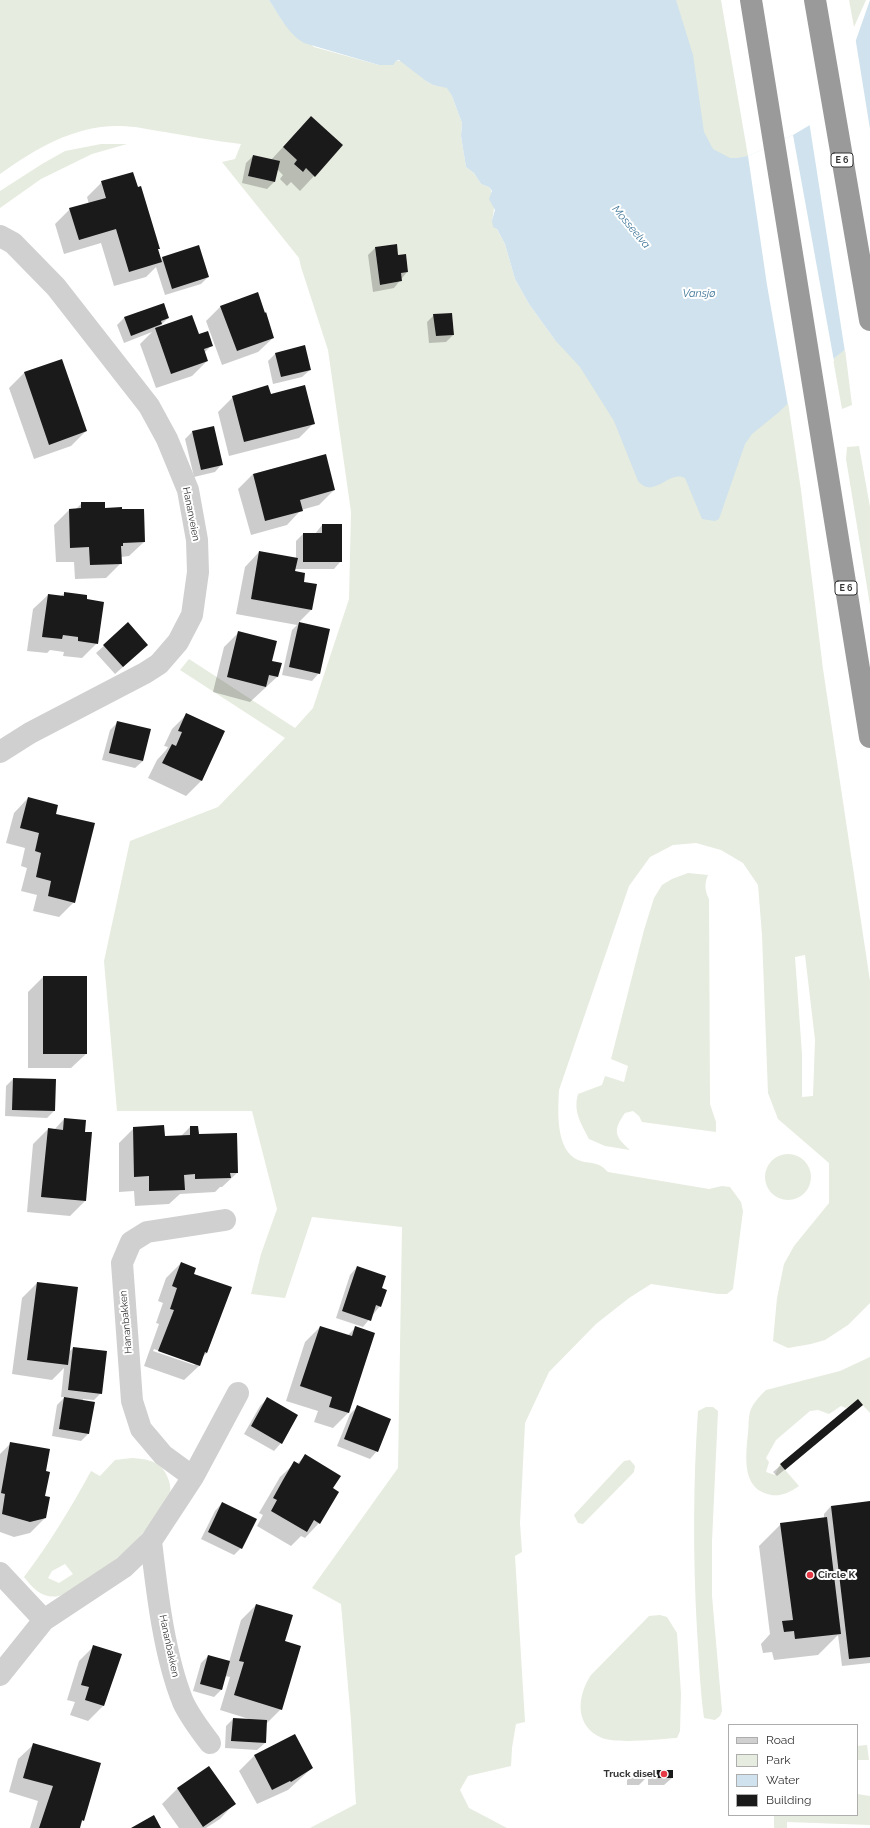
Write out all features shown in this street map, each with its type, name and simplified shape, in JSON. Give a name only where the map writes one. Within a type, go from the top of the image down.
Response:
[{"type":"highway","name":"E 6","points":[[751,0],[870,737]]},
{"type":"highway","name":"E 6","points":[[815,0],[870,320]]},
{"type":"street","name":"Hananveien","points":[[0,236],[13,243],[56,287],[149,406],[167,439],[188,490],[197,540],[198,572],[192,615],[178,642],[159,664],[139,677],[30,733],[0,752]]},
{"type":"street","name":"Hananbakken","points":[[194,1477],[163,1456],[142,1429],[132,1402],[122,1263],[131,1242],[147,1232],[224,1220]]},
{"type":"street","points":[[0,1675],[44,1620],[124,1566],[151,1541],[194,1477],[238,1393]]},
{"type":"street","name":"Hananbakken","points":[[151,1541],[165,1635],[178,1685],[191,1717],[210,1743]]},
{"type":"street","points":[[0,1573],[44,1620]]},
{"type":"green space","points":[[0,0],[269,0],[284,23],[314,47],[379,65],[390,65],[396,61],[402,61],[426,81],[433,85],[447,87],[462,123],[461,136],[466,167],[474,173],[481,184],[489,187],[494,203],[492,220],[505,244],[515,279],[529,304],[555,340],[785,392],[788,402],[801,490],[823,669],[870,981],[870,1303],[848,1325],[825,1340],[788,1348],[773,1341],[777,1298],[784,1264],[794,1246],[829,1203],[829,1163],[778,1119],[768,1093],[762,935],[758,885],[743,863],[721,850],[696,843],[673,845],[650,857],[629,886],[559,1090],[558,1108],[560,1129],[565,1148],[571,1155],[578,1160],[594,1163],[604,1168],[608,1172],[709,1189],[722,1186],[730,1187],[741,1202],[743,1211],[733,1289],[727,1294],[718,1294],[651,1284],[629,1298],[596,1324],[549,1372],[525,1423],[520,1523],[522,1552],[515,1556],[525,1722],[516,1724],[511,1766],[468,1776],[460,1790],[469,1808],[507,1828],[310,1828],[356,1804],[351,1721],[341,1604],[312,1588],[398,1468],[402,1227],[312,1217],[285,1298],[251,1294],[261,1254],[277,1209],[252,1111],[117,1111],[104,961],[130,841],[218,807],[285,738],[180,670],[189,659],[295,728],[313,708],[349,599],[351,512],[328,350],[299,258],[222,162],[235,159],[241,144],[131,127],[103,127],[71,134],[56,140],[27,156],[0,174]],"holes":[[[311,116],[343,145],[315,177],[306,168],[302,172],[294,164],[297,160],[283,147]],[[253,155],[279,161],[275,182],[248,176]],[[396,244],[398,255],[406,254],[408,272],[401,273],[402,281],[380,285],[375,247]],[[452,313],[454,335],[436,336],[434,314]],[[805,955],[815,1040],[813,1096],[802,1097],[802,1054],[795,957]]]},
{"type":"green space","points":[[522,0],[721,0],[748,156],[714,185]]},
{"type":"green space","points":[[849,0],[866,0],[854,27]]},
{"type":"green space","points":[[101,144],[127,144],[92,154],[41,179],[0,208],[0,191],[42,164],[65,151]]},
{"type":"green space","points":[[845,349],[852,405],[842,409],[833,359]]},
{"type":"green space","points":[[859,446],[870,507],[870,605],[846,459],[847,447]]},
{"type":"green space","points":[[688,873],[708,875],[706,887],[709,899],[710,1104],[716,1122],[716,1132],[642,1122],[639,1116],[633,1111],[625,1113],[617,1128],[618,1137],[630,1150],[605,1146],[589,1139],[577,1112],[576,1106],[578,1094],[602,1085],[605,1076],[624,1082],[628,1066],[611,1059],[644,930],[654,898],[662,885],[672,879]]},
{"type":"green space","points":[[784,1154],[792,1154],[801,1158],[807,1164],[811,1177],[807,1190],[801,1196],[792,1200],[784,1200],[775,1196],[769,1190],[765,1181],[765,1173],[769,1164],[775,1158]]},
{"type":"green space","points":[[870,1357],[870,1413],[858,1400],[846,1408],[841,1406],[829,1414],[818,1410],[810,1411],[776,1440],[766,1458],[769,1462],[766,1472],[775,1475],[780,1464],[799,1486],[782,1495],[767,1494],[756,1487],[748,1474],[746,1458],[749,1415],[752,1406],[758,1399],[766,1390],[840,1371]]},
{"type":"green space","points":[[706,1407],[713,1407],[718,1411],[712,1541],[712,1596],[722,1711],[720,1716],[715,1720],[704,1718],[697,1630],[695,1575],[694,1493],[696,1438],[698,1411]]},
{"type":"green space","points":[[138,1458],[157,1464],[164,1471],[169,1480],[170,1494],[168,1498],[153,1521],[137,1540],[109,1565],[63,1595],[53,1597],[39,1592],[24,1577],[59,1526],[91,1471],[100,1476],[115,1460]],"holes":[[[65,1564],[73,1574],[59,1583],[48,1578],[52,1571]]]},
{"type":"green space","points":[[630,1460],[635,1466],[634,1472],[583,1524],[578,1523],[574,1515],[624,1461]]},
{"type":"green space","points":[[660,1615],[667,1617],[677,1633],[681,1694],[680,1731],[677,1738],[618,1741],[602,1738],[593,1733],[586,1726],[583,1718],[581,1701],[586,1683],[591,1675],[649,1616]]},
{"type":"green space","points":[[867,1745],[869,1760],[858,1760],[858,1746]]},
{"type":"green space","points":[[858,1794],[870,1796],[870,1825],[787,1822],[787,1828],[774,1828],[774,1816],[858,1816]]},
{"type":"water","name":"Vansjø","points":[[269,0],[676,0],[693,55],[704,132],[713,149],[730,158],[737,158],[748,156],[793,135],[810,125],[856,40],[870,0],[870,330],[833,359],[779,412],[752,434],[745,444],[719,519],[715,521],[702,519],[685,478],[672,478],[656,486],[650,487],[644,486],[638,481],[614,421],[580,367],[555,340],[529,304],[515,279],[505,244],[497,229],[493,227],[492,220],[495,210],[489,199],[492,191],[489,187],[481,184],[474,173],[466,167],[461,136],[462,123],[452,96],[447,88],[433,85],[426,81],[399,60],[393,65],[379,65],[304,43],[293,35]]},
{"type":"pier","points":[[855,36],[870,129],[870,332],[845,352],[809,121]]},
{"type":"pier","points":[[793,135],[834,361],[788,405],[767,285],[748,156]]},
{"type":"building","points":[[311,116],[343,145],[315,177],[306,168],[303,172],[294,164],[297,160],[283,147]]},
{"type":"building","points":[[253,155],[280,161],[275,182],[248,176]]},
{"type":"building","points":[[133,172],[138,187],[141,186],[160,249],[158,249],[162,262],[129,272],[116,229],[79,240],[69,208],[106,198],[101,181]]},
{"type":"building","points":[[397,244],[398,255],[406,254],[408,272],[401,273],[402,281],[380,285],[375,247]]},
{"type":"building","points":[[199,245],[209,277],[172,289],[162,257]]},
{"type":"building","points":[[258,292],[274,338],[237,351],[220,306]]},
{"type":"building","points":[[164,303],[169,318],[161,321],[162,324],[131,336],[124,317]]},
{"type":"building","points":[[452,313],[454,335],[436,336],[433,314]]},
{"type":"building","points":[[192,315],[199,334],[208,331],[213,346],[204,349],[208,361],[171,374],[155,328]]},
{"type":"building","points":[[305,345],[311,370],[281,377],[275,353]]},
{"type":"building","points":[[62,359],[87,431],[49,445],[24,372]]},
{"type":"building","points":[[268,385],[271,394],[305,385],[315,424],[244,442],[232,396]]},
{"type":"building","points":[[214,426],[223,465],[201,470],[192,431]]},
{"type":"building","points":[[326,454],[335,490],[300,500],[303,511],[265,521],[253,474]]},
{"type":"building","points":[[81,502],[105,502],[105,508],[122,507],[122,509],[144,509],[145,542],[123,543],[123,546],[121,546],[122,564],[90,565],[89,547],[70,548],[69,509],[81,508]]},
{"type":"building","points":[[322,524],[342,524],[342,562],[303,562],[303,533],[322,533]]},
{"type":"building","points":[[259,551],[298,558],[295,571],[305,573],[304,582],[317,584],[312,610],[251,599]]},
{"type":"building","points":[[64,592],[87,595],[87,599],[104,602],[98,644],[78,641],[78,637],[63,635],[62,639],[42,637],[48,594],[64,596]]},
{"type":"building","points":[[128,622],[148,645],[123,667],[103,645]]},
{"type":"building","points":[[299,622],[330,629],[320,674],[289,667]]},
{"type":"building","points":[[238,631],[277,641],[272,661],[282,663],[278,677],[269,675],[266,687],[227,677]]},
{"type":"building","points":[[186,713],[225,731],[202,781],[162,763],[172,744],[176,746],[182,732],[178,731]]},
{"type":"building","points":[[117,721],[151,729],[143,761],[109,753]]},
{"type":"building","points":[[28,797],[58,805],[56,814],[95,823],[75,903],[48,896],[51,881],[36,877],[41,853],[35,851],[39,833],[20,828]]},
{"type":"building","points":[[43,976],[87,976],[87,1054],[43,1054]]},
{"type":"building","points":[[13,1078],[56,1079],[55,1111],[12,1110]]},
{"type":"building","points":[[64,1118],[86,1120],[85,1132],[92,1132],[86,1201],[41,1197],[48,1128],[63,1130]]},
{"type":"building","points":[[164,1125],[165,1136],[190,1135],[190,1126],[198,1126],[199,1134],[237,1133],[238,1173],[230,1173],[231,1178],[195,1179],[195,1174],[184,1175],[185,1190],[149,1191],[149,1176],[134,1177],[133,1127]]},
{"type":"building","points":[[181,1262],[196,1268],[194,1274],[232,1287],[207,1353],[205,1352],[200,1366],[158,1351],[174,1310],[170,1309],[177,1288],[172,1286]]},
{"type":"building","points":[[357,1266],[386,1276],[382,1288],[387,1290],[381,1307],[376,1305],[371,1321],[342,1311]]},
{"type":"building","points":[[37,1282],[78,1287],[68,1365],[27,1360]]},
{"type":"building","points":[[320,1326],[352,1336],[355,1326],[375,1333],[349,1413],[329,1407],[332,1397],[300,1386]]},
{"type":"building","points":[[73,1347],[107,1351],[102,1394],[68,1390]]},
{"type":"building","points":[[64,1397],[95,1402],[89,1434],[59,1429]]},
{"type":"building","points":[[267,1397],[298,1415],[282,1444],[251,1426]]},
{"type":"building","points":[[858,1399],[863,1405],[785,1470],[780,1464]]},
{"type":"building","points":[[357,1405],[391,1419],[378,1452],[344,1439]]},
{"type":"building","points":[[10,1442],[50,1449],[46,1471],[50,1472],[45,1496],[50,1497],[46,1518],[30,1522],[2,1514],[5,1494],[1,1493]]},
{"type":"building","points":[[305,1454],[341,1476],[333,1488],[339,1492],[320,1524],[314,1520],[307,1532],[271,1511],[277,1500],[273,1498],[294,1461],[299,1464]]},
{"type":"building","points":[[870,1501],[870,1657],[849,1659],[831,1506]]},
{"type":"building","points":[[222,1502],[257,1519],[242,1549],[208,1532]]},
{"type":"building","name":"Circle K","points":[[827,1517],[841,1634],[795,1639],[794,1631],[784,1632],[782,1621],[793,1620],[780,1523]]},
{"type":"building","points":[[256,1604],[293,1615],[285,1641],[301,1646],[282,1710],[234,1695],[244,1662],[239,1661]]},
{"type":"building","points":[[93,1645],[122,1654],[104,1706],[85,1700],[89,1687],[81,1685]]},
{"type":"building","points":[[208,1655],[230,1661],[222,1690],[200,1684]]},
{"type":"building","points":[[233,1718],[267,1720],[266,1743],[231,1741]]},
{"type":"building","points":[[295,1734],[313,1768],[291,1782],[290,1781],[272,1790],[254,1755]]},
{"type":"building","points":[[33,1743],[101,1763],[84,1821],[82,1820],[80,1828],[39,1828],[53,1786],[23,1778]]},
{"type":"building","points":[[209,1766],[236,1804],[203,1827],[177,1788]]},
{"type":"building","name":"Truck disel","points":[[655,1770],[673,1770],[673,1778],[655,1778]]},
{"type":"building","points":[[648,1771],[648,1778],[634,1778],[634,1772]]},
{"type":"building","points":[[154,1815],[161,1828],[131,1828]]},
{"type":"place","name":"Circle K","points":[[810,1575]]},
{"type":"place","name":"Truck disel","points":[[664,1774]]},
{"type":"water label","name":"Mosseelva","points":[[631,227]]}]
